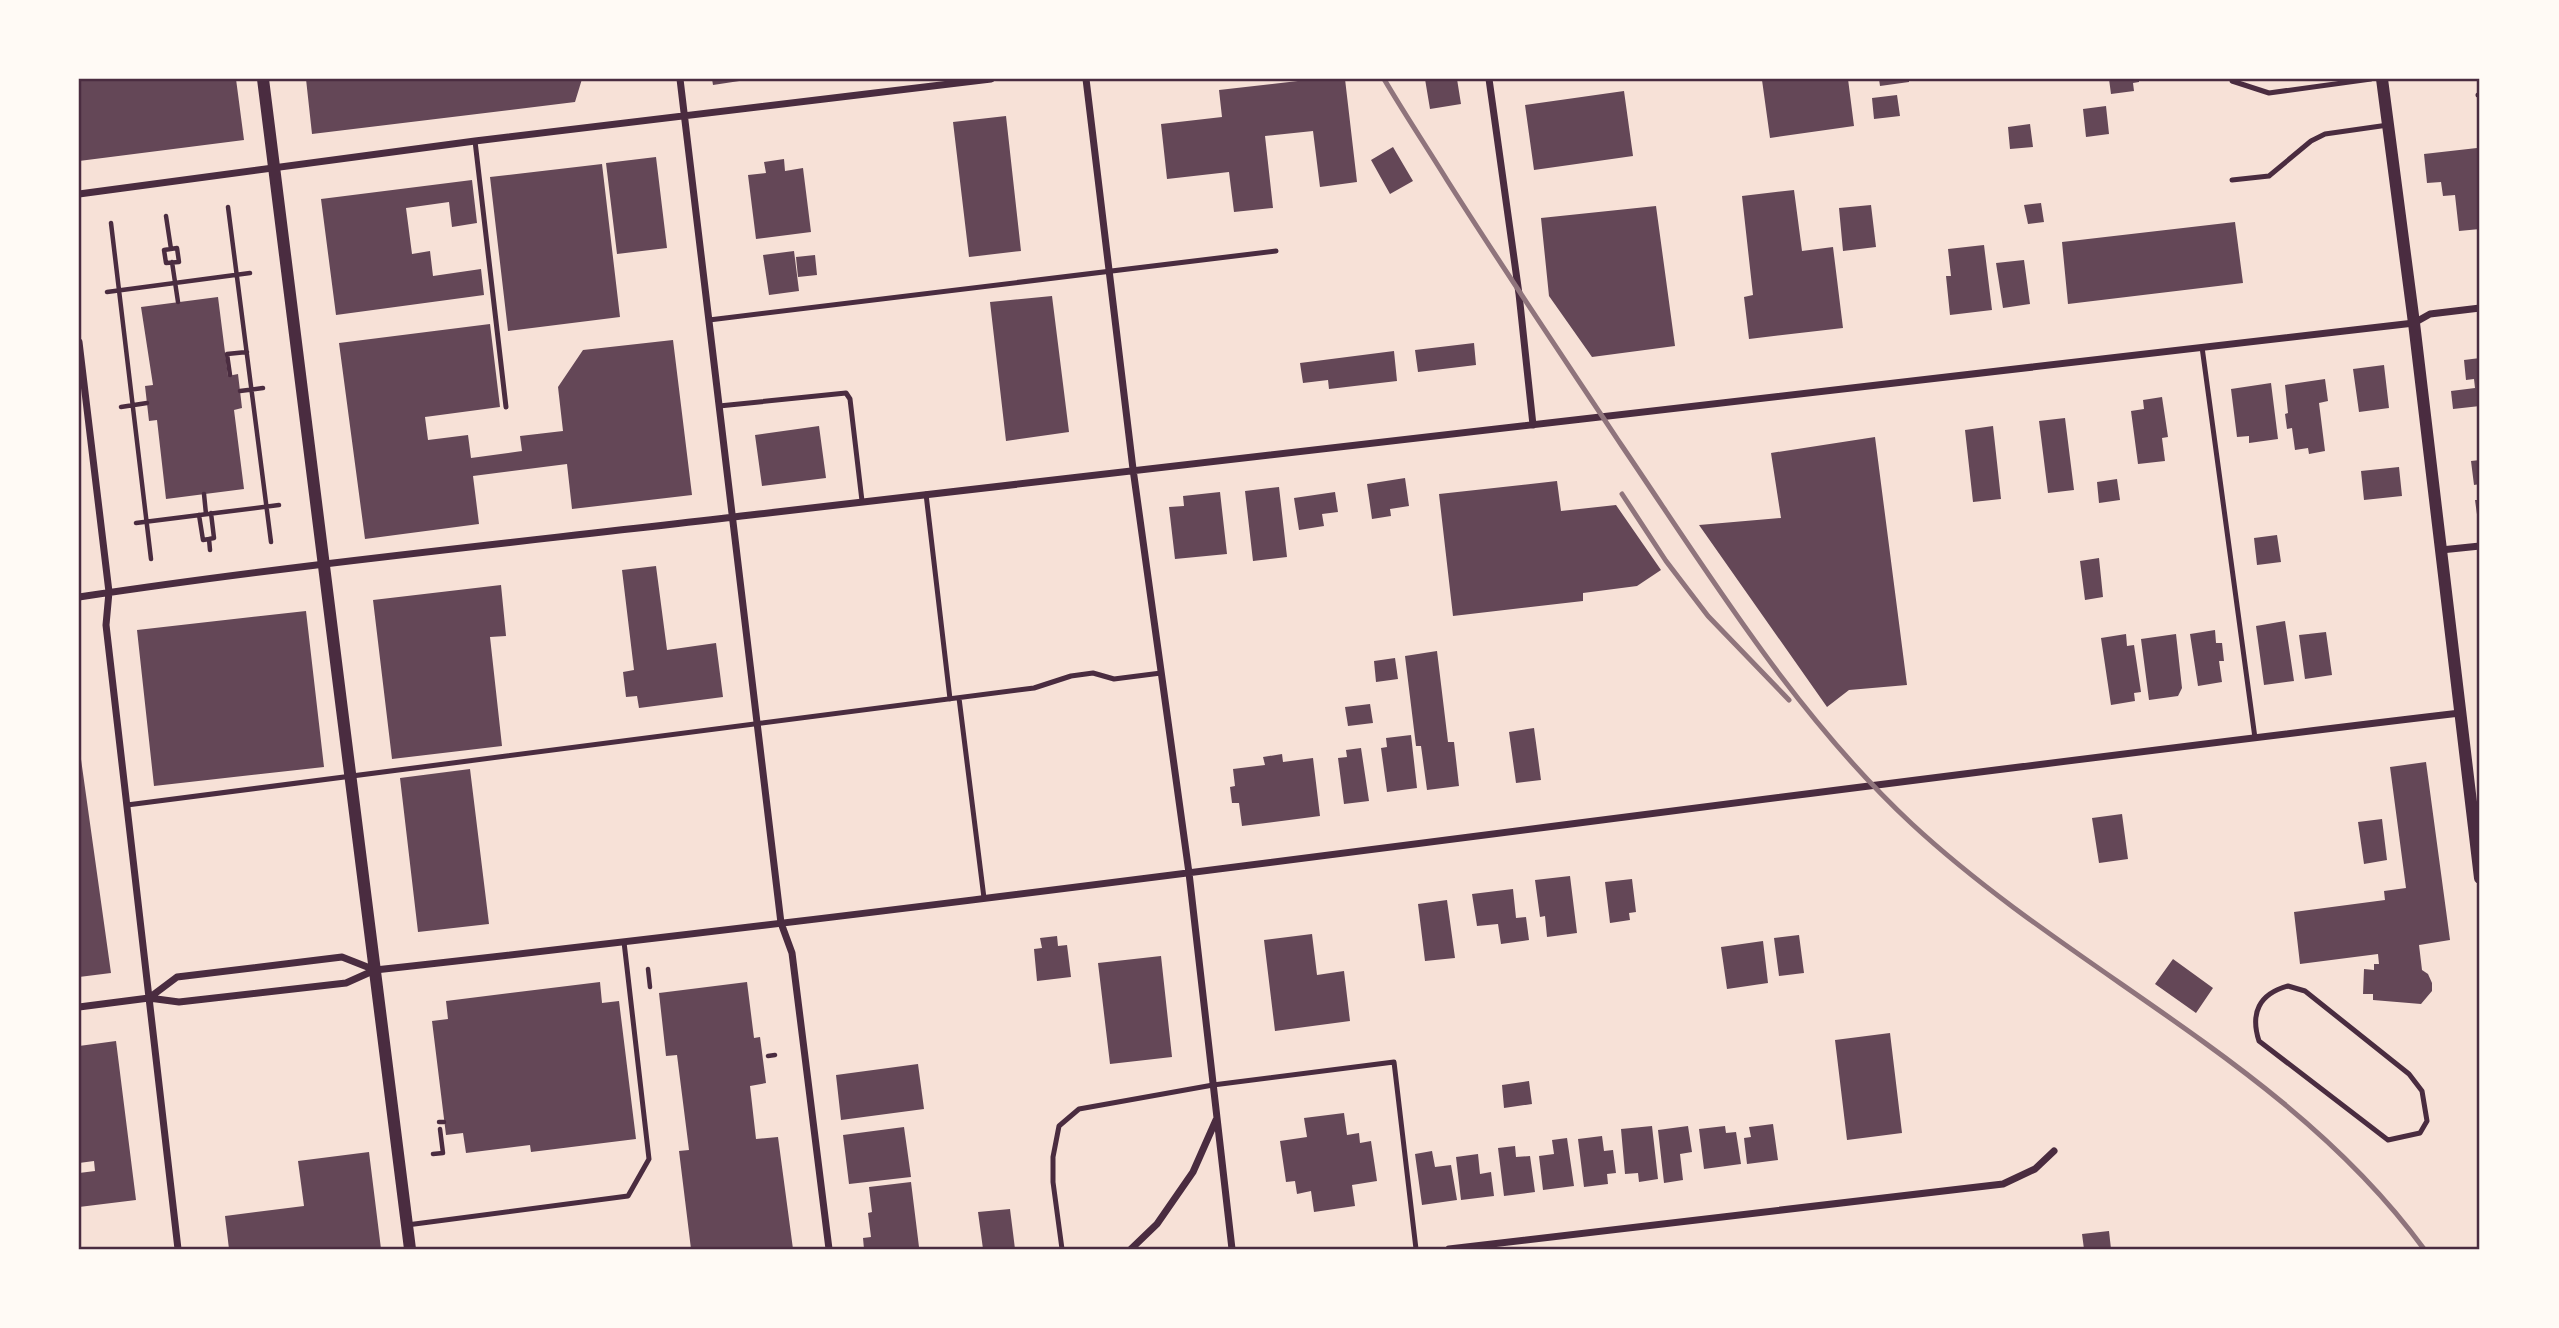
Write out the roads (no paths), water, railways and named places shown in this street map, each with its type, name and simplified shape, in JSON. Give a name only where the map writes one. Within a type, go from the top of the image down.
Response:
[{"type":"street","points":[[263,79],[410,1249]]},
{"type":"street","points":[[680,79],[781,923],[792,953],[829,1249]]},
{"type":"street","points":[[79,194],[475,141],[990,79]]},
{"type":"street","points":[[1086,79],[1133,469],[1189,873],[1232,1249]]},
{"type":"street","points":[[1489,79],[1519,294],[1533,425]]},
{"type":"street","points":[[2382,79],[2480,878]]},
{"type":"street","points":[[79,597],[323,565],[1133,469],[2414,323],[2430,314],[2480,308]]},
{"type":"street","points":[[79,342],[109,592],[106,625],[178,1249]]},
{"type":"street","points":[[2441,550],[2480,546]]},
{"type":"street","points":[[79,1007],[149,998],[179,1002],[346,983],[375,970],[1189,873],[1874,784],[2460,713]]},
{"type":"street","points":[[149,998],[177,977],[189,975],[342,957],[375,970]]},
{"type":"street","points":[[1131,1249],[1157,1224],[1193,1172],[1216,1120]]},
{"type":"street","points":[[1449,1249],[2003,1184],[2035,1169],[2054,1151]]},
{"type":"lane","points":[[2232,79],[2269,93],[2371,79]]},
{"type":"lane","points":[[2232,180],[2269,176],[2317,137],[2388,125]]},
{"type":"lane","points":[[475,141],[506,407]]},
{"type":"lane","points":[[709,320],[1276,251]]},
{"type":"lane","points":[[2202,347],[2255,738]]},
{"type":"lane","points":[[719,406],[846,393],[850,399],[862,501]]},
{"type":"lane","points":[[926,494],[950,699]]},
{"type":"lane","points":[[127,805],[1034,688],[1071,676],[1093,673],[1114,679],[1161,673]]},
{"type":"lane","points":[[960,698],[984,898]]},
{"type":"lane","points":[[407,1225],[628,1196],[649,1159],[624,942]]},
{"type":"lane","points":[[2288,986],[2305,991],[2409,1074],[2421,1091],[2427,1121],[2420,1133],[2388,1140],[2259,1041],[2255,1030],[2255,1017],[2261,1003],[2272,991],[2288,986]]},
{"type":"lane","points":[[1062,1249],[1052,1157],[1059,1126],[1079,1109],[1213,1085],[1394,1062],[1416,1249]]},
{"type":"railway","points":[[1384,79],[1490,247],[1688,545],[1756,643],[1830,737],[1912,824],[1975,878],[2247,1074],[2311,1127],[2370,1184],[2424,1249]]},
{"type":"railway","points":[[1622,494],[1666,561],[1708,616],[1789,700]]}]
